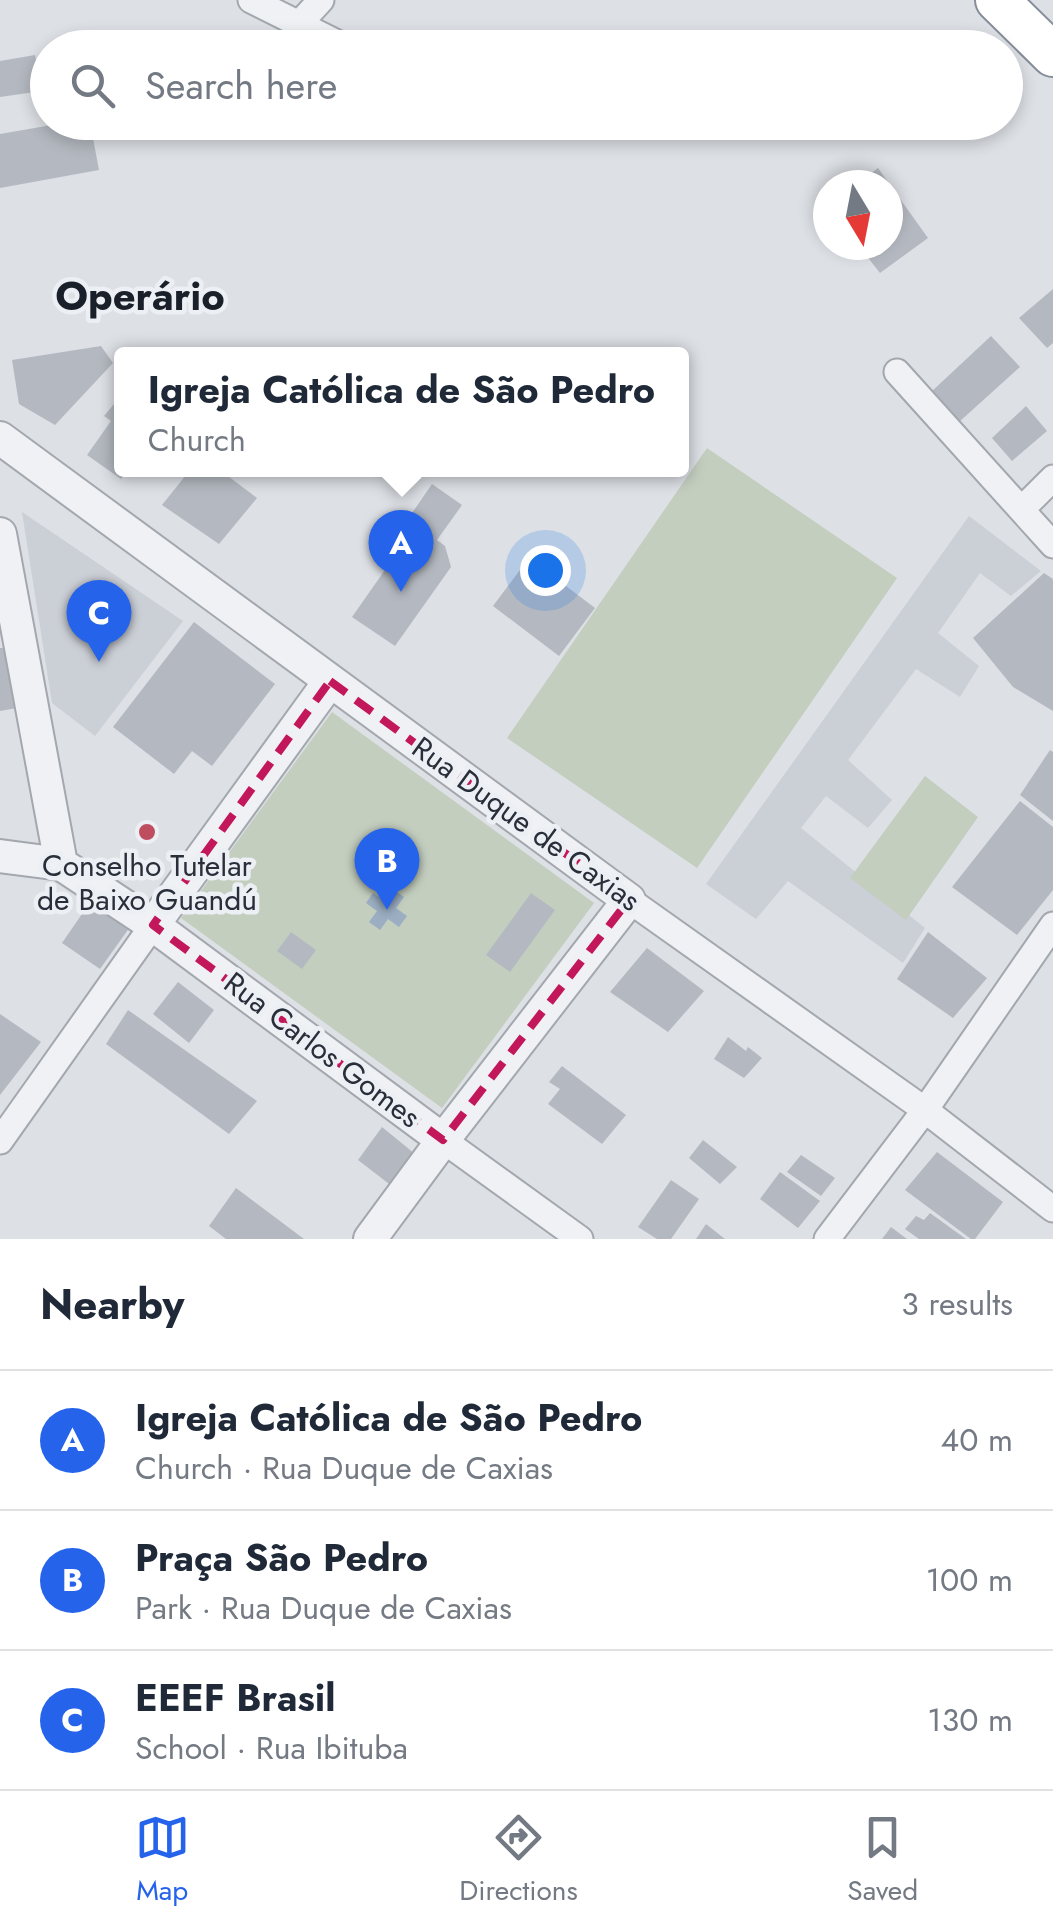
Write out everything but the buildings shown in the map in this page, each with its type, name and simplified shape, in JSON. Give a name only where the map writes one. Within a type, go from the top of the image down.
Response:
[{"type":"highway","points":[[997,0],[1053,55]]},
{"type":"street","points":[[250,0],[311,30]]},
{"type":"street","points":[[299,24],[321,0]]},
{"type":"street","points":[[897,372],[1053,544]]},
{"type":"street","name":"Rua Duque de Caxias","points":[[0,438],[629,900],[925,1110],[1053,1208]]},
{"type":"street","points":[[1022,509],[1053,478]]},
{"type":"street","points":[[0,534],[7,618],[62,864],[0,856]]},
{"type":"street","points":[[0,1141],[330,681]]},
{"type":"street","name":"Rua Carlos Gomes","points":[[62,864],[153,925],[580,1239]]},
{"type":"street","points":[[370,1239],[629,900]]},
{"type":"street","points":[[827,1239],[925,1110],[1053,925]]},
{"type":"highlighted area","points":[[330,681],[629,900],[443,1140],[153,925]]},
{"type":"shaded area","points":[[22,512],[183,621],[95,736],[52,703]]},
{"type":"shaded area","points":[[969,516],[1041,571],[1011,596],[980,573],[938,633],[979,666],[960,697],[916,669],[848,760],[892,800],[868,828],[826,796],[801,828],[925,928],[903,963],[788,881],[756,919],[706,884]]},
{"type":"green space","points":[[707,448],[897,578],[697,868],[507,738]]},
{"type":"green space","points":[[332,712],[594,903],[442,1108],[181,918]]},
{"type":"green space","points":[[925,776],[978,817],[906,920],[850,878]]},
{"type":"water","points":[[394,890],[404,897],[396,908],[407,916],[399,927],[388,919],[380,930],[369,922],[377,911],[366,903],[373,893],[385,901]]},
{"type":"place","name":"Igreja Católica de São Pedro","points":[[401,592]]},
{"type":"place","name":"EEEF Brasil","points":[[99,662]]},
{"type":"place","name":"Conselho Tutelar de Baixo Guandú","points":[[147,832]]},
{"type":"place","name":"Praça São Pedro","points":[[387,910]]},
{"type":"district","name":"Operário","points":[[140,296]]}]
